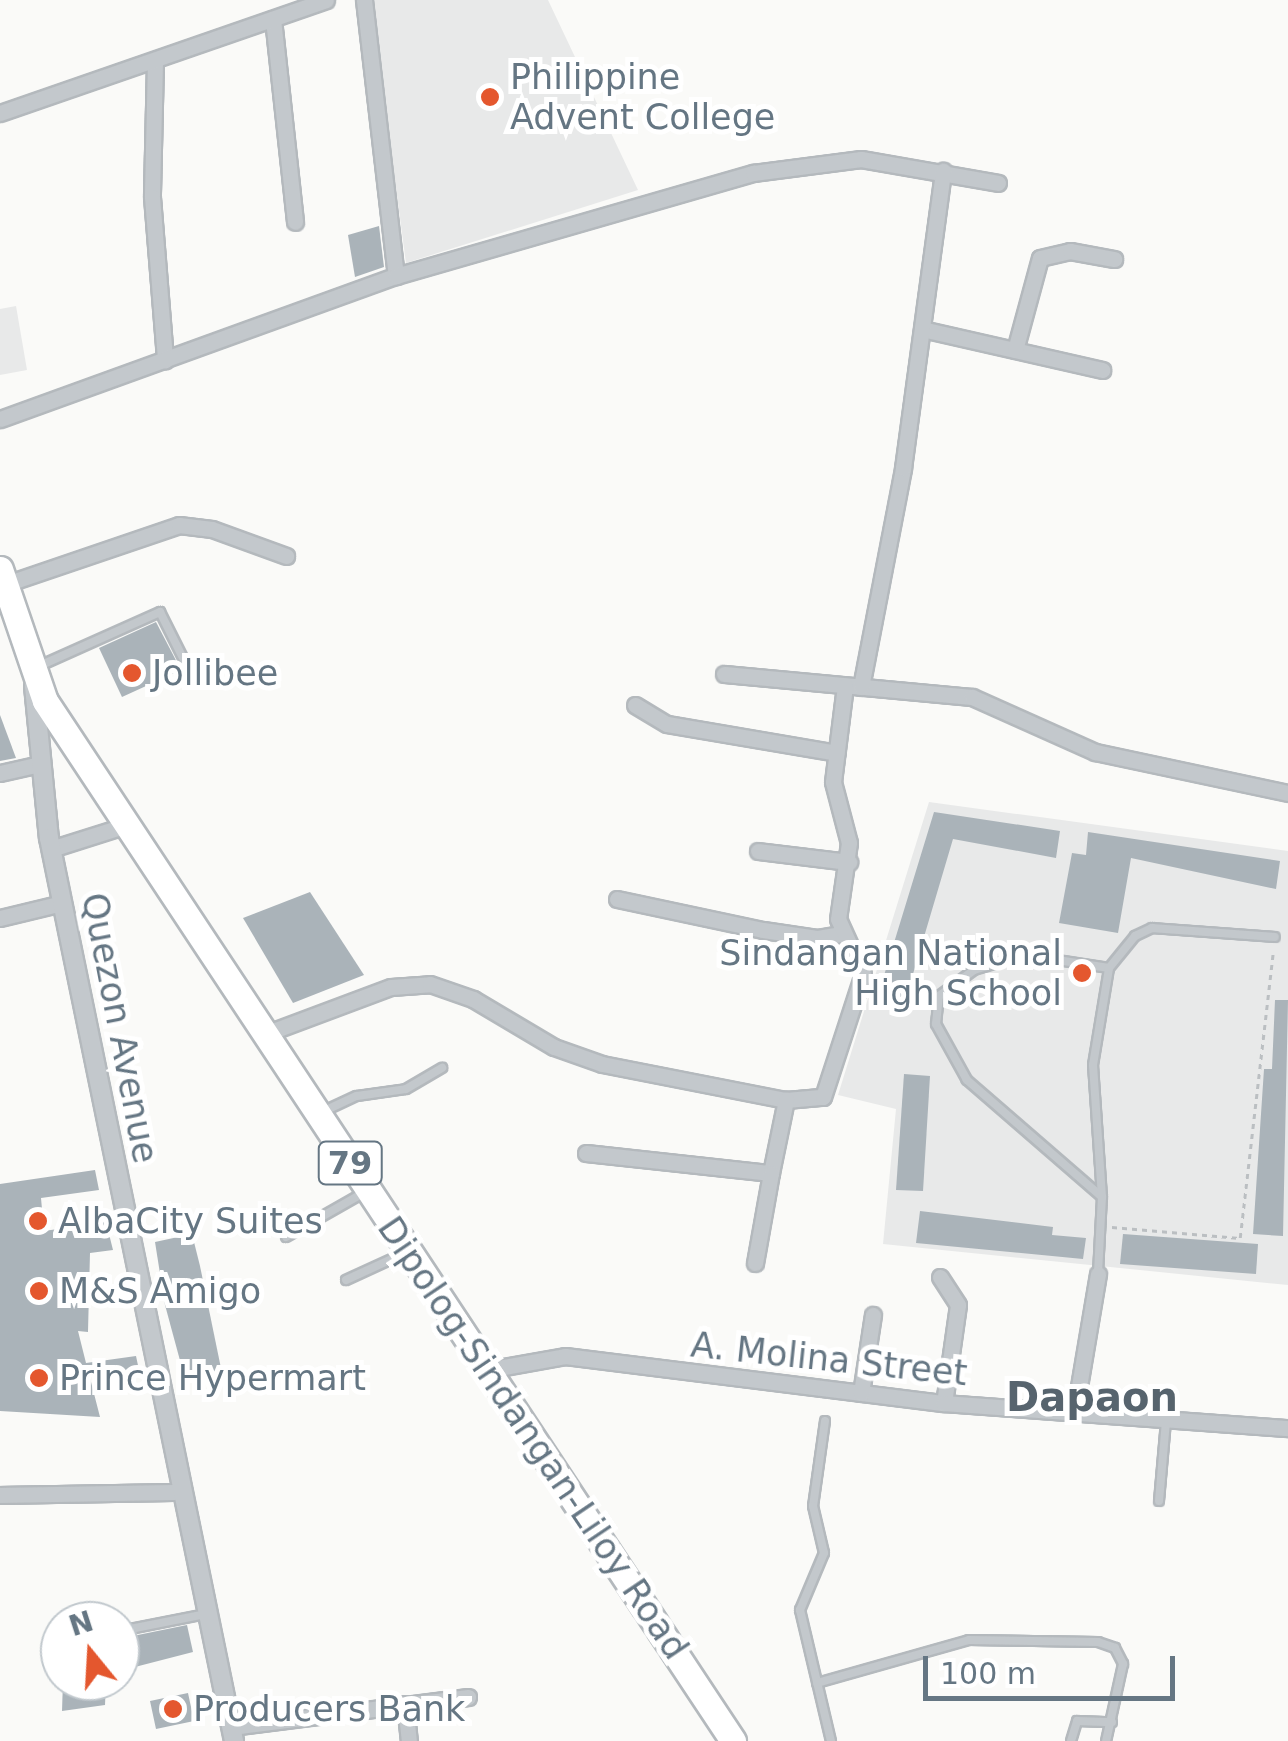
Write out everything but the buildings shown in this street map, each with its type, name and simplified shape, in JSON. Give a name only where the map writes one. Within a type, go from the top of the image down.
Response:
[{"type":"highway","name":"Dipolog-Sindangan-Liloy Road","points":[[1,580],[32,674],[733,1741]]},
{"type":"street","points":[[0,113],[326,0]]},
{"type":"street","points":[[364,0],[396,276]]},
{"type":"street","points":[[272,18],[295,222]]},
{"type":"street","points":[[155,60],[152,197],[166,360]]},
{"type":"street","points":[[0,419],[396,276],[753,173],[861,158],[998,182]]},
{"type":"street","points":[[265,1034],[391,987],[430,984],[473,999],[576,1056],[786,1100],[823,1098],[860,990],[859,961],[840,934],[850,862],[832,782],[922,329],[943,171]]},
{"type":"street","points":[[1015,350],[1040,258],[1070,252],[1114,259]]},
{"type":"street","points":[[922,329],[1102,370]]},
{"type":"street","points":[[1,580],[180,525],[212,529],[286,556]]},
{"type":"street","name":"Quezon Avenue","points":[[32,674],[51,849],[232,1734]]},
{"type":"street","points":[[724,674],[972,697],[1095,752],[1288,793]]},
{"type":"street","points":[[635,704],[667,724],[837,753]]},
{"type":"street","points":[[0,773],[40,764]]},
{"type":"street","points":[[51,849],[128,825]]},
{"type":"street","points":[[758,851],[850,862]]},
{"type":"street","points":[[617,899],[763,930],[818,938],[840,934]]},
{"type":"street","points":[[0,918],[62,902]]},
{"type":"street","points":[[755,1263],[786,1100]]},
{"type":"street","points":[[586,1153],[771,1174]]},
{"type":"street","points":[[1075,1410],[1098,1274]]},
{"type":"street","points":[[940,1277],[958,1304],[944,1403]]},
{"type":"street","points":[[860,1393],[873,1315]]},
{"type":"street","name":"A. Molina Street","points":[[487,1370],[565,1356],[944,1403],[1288,1428]]},
{"type":"street","points":[[0,1495],[180,1492]]},
{"type":"street","points":[[232,1734],[468,1697]]},
{"type":"street","points":[[404,1704],[409,1741]]},
{"type":"lane","points":[[32,674],[160,612],[196,684]]},
{"type":"lane","points":[[1098,1274],[1102,1197],[1093,1065],[1109,968],[1135,936],[1152,928],[1275,937]]},
{"type":"lane","points":[[1102,1197],[967,1080],[936,1024],[939,996],[974,970],[1025,955],[1109,968]]},
{"type":"lane","points":[[318,1114],[357,1096],[406,1089],[442,1068]]},
{"type":"lane","points":[[286,1237],[368,1190]]},
{"type":"lane","points":[[346,1280],[409,1251]]},
{"type":"lane","points":[[1159,1501],[1167,1418]]},
{"type":"lane","points":[[825,1421],[813,1506],[824,1553],[800,1610],[831,1741]]},
{"type":"lane","points":[[140,1627],[206,1614]]},
{"type":"lane","points":[[817,1682],[969,1640],[1098,1642],[1115,1648],[1123,1664],[1106,1741]]},
{"type":"lane","points":[[1071,1741],[1073,1726],[1084,1717],[1112,1722]]},
{"type":"path","points":[[1101,1226],[1240,1238],[1275,937]]},
{"type":"shaded area","name":"Philippine Advent College","points":[[371,0],[548,0],[638,190],[406,263]]},
{"type":"shaded area","points":[[16,306],[27,370],[0,375],[0,309]]},
{"type":"shaded area","name":"Sindangan National High School","points":[[929,802],[1288,851],[1288,1285],[883,1244],[896,1109],[838,1095]]},
{"type":"place","name":"Philippine Advent College","points":[[490,97]]},
{"type":"place","name":"Jollibee","points":[[132,673]]},
{"type":"place","name":"Sindangan National High School","points":[[1082,973]]},
{"type":"place","name":"AlbaCity Suites","points":[[38,1221]]},
{"type":"place","name":"M&S Amigo","points":[[39,1291]]},
{"type":"place","name":"Prince Hypermart","points":[[39,1378]]},
{"type":"place","name":"Producers Bank","points":[[173,1709]]},
{"type":"district","name":"Dapaon","points":[[1092,1397]]}]
